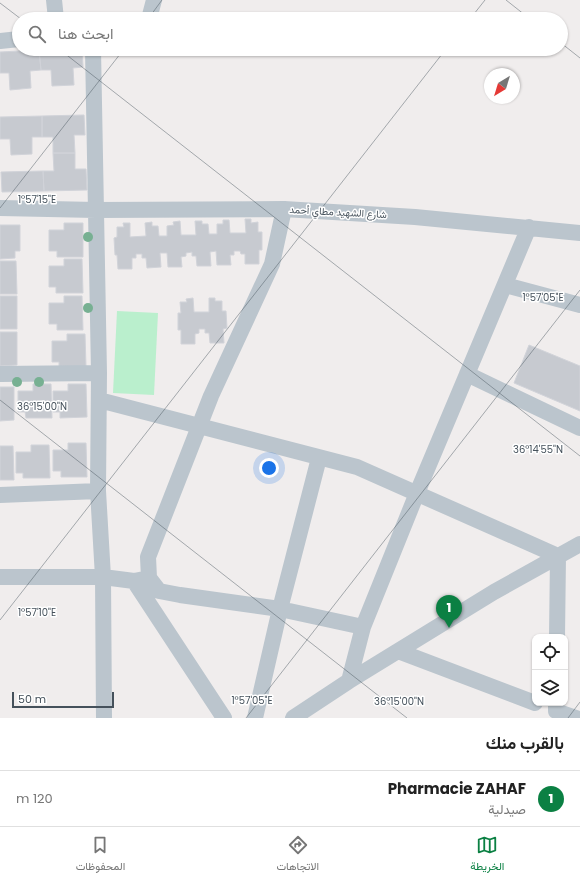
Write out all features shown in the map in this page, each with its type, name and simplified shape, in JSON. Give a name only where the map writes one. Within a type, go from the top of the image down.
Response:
[{"type":"street","points":[[54,0],[55,12]]},
{"type":"street","points":[[151,12],[154,0]]},
{"type":"street","points":[[0,41],[12,40]]},
{"type":"street","points":[[93,56],[99,373],[98,491],[103,577],[104,645],[102,716]]},
{"type":"street","name":"شارع الشهيد مطاي أحمد","points":[[0,208],[96,210],[284,209],[415,216],[580,233]]},
{"type":"street","points":[[224,718],[142,580],[148,557],[200,426],[235,342],[272,264],[284,209]]},
{"type":"street","points":[[349,681],[363,627],[528,227]]},
{"type":"street","points":[[505,285],[580,305]]},
{"type":"street","points":[[0,374],[99,373]]},
{"type":"street","points":[[467,374],[580,428]]},
{"type":"street","points":[[99,400],[357,467],[568,556]]},
{"type":"street","points":[[255,718],[280,609],[319,458]]},
{"type":"street","points":[[0,495],[98,491]]},
{"type":"street","points":[[293,718],[349,681],[494,592],[568,556],[580,544]]},
{"type":"street","points":[[557,634],[568,556]]},
{"type":"street","points":[[0,577],[103,577],[142,580],[159,591],[280,609],[363,627]]},
{"type":"street","points":[[398,651],[532,702]]},
{"type":"street","points":[[556,707],[576,718]]},
{"type":"green space","points":[[117,311],[158,313],[154,395],[113,393]]},
{"type":"building","points":[[12,51],[12,56],[40,56],[41,70],[30,71],[31,88],[10,90],[9,73],[0,73],[0,52]]},
{"type":"building","points":[[40,56],[82,56],[83,67],[73,68],[74,85],[52,86],[51,70],[41,70]]},
{"type":"building","points":[[84,115],[85,135],[74,135],[75,153],[53,153],[53,137],[42,137],[42,116]]},
{"type":"building","points":[[42,116],[42,137],[32,137],[32,154],[11,155],[10,139],[0,139],[0,117]]},
{"type":"building","points":[[53,153],[75,153],[75,169],[86,169],[87,190],[44,191],[43,171],[54,171]]},
{"type":"building","points":[[43,171],[44,191],[2,192],[1,172]]},
{"type":"building","points":[[245,219],[251,219],[251,223],[258,222],[258,232],[262,232],[262,250],[259,250],[259,264],[245,264],[245,254],[241,254],[240,251],[234,251],[234,255],[230,255],[231,265],[217,265],[216,251],[210,252],[211,266],[197,266],[196,256],[192,256],[192,252],[186,253],[186,256],[181,257],[182,267],[168,267],[167,253],[160,253],[161,267],[147,268],[146,258],[142,258],[142,254],[136,254],[136,258],[132,258],[132,269],[118,269],[114,238],[117,237],[117,227],[124,227],[123,223],[130,223],[130,237],[146,236],[145,223],[152,222],[152,226],[158,226],[159,236],[167,236],[167,226],[174,225],[173,222],[180,221],[181,235],[196,235],[195,221],[202,221],[202,224],[208,224],[209,234],[217,234],[217,224],[223,224],[223,220],[229,220],[230,233],[246,233]]},
{"type":"building","points":[[64,223],[83,223],[83,257],[57,257],[57,251],[49,251],[49,230],[64,230]]},
{"type":"building","points":[[0,225],[20,225],[20,251],[15,251],[15,258],[0,259]]},
{"type":"building","points":[[64,259],[82,259],[83,293],[56,293],[56,287],[49,287],[49,266],[64,266]]},
{"type":"building","points":[[0,261],[16,261],[17,294],[0,294]]},
{"type":"building","points":[[0,296],[17,296],[17,329],[0,329]]},
{"type":"building","points":[[64,296],[82,296],[83,330],[57,330],[57,324],[49,324],[49,303],[64,303]]},
{"type":"building","points":[[193,298],[194,312],[209,312],[209,298],[215,298],[215,301],[222,301],[222,311],[226,311],[227,328],[223,329],[224,343],[210,343],[209,333],[205,333],[205,329],[199,329],[199,333],[195,334],[195,344],[181,344],[181,330],[178,330],[178,313],[181,313],[180,302],[187,302],[186,299]]},
{"type":"building","points":[[0,332],[17,332],[17,365],[0,366]]},
{"type":"building","points":[[67,334],[85,334],[86,367],[59,367],[59,362],[52,362],[52,341],[67,341]]},
{"type":"building","points":[[529,345],[580,366],[580,411],[514,383]]},
{"type":"building","points":[[33,384],[51,384],[52,418],[26,418],[25,412],[18,412],[18,391],[33,391]]},
{"type":"building","points":[[68,384],[86,384],[87,417],[60,418],[60,412],[53,412],[53,391],[68,391]]},
{"type":"building","points":[[0,387],[14,387],[14,420],[0,421]]},
{"type":"building","points":[[68,443],[86,443],[87,477],[61,477],[61,471],[53,471],[53,450],[68,450]]},
{"type":"building","points":[[31,445],[49,445],[50,478],[23,478],[23,473],[16,473],[16,452],[31,452]]},
{"type":"building","points":[[0,446],[13,446],[14,480],[0,480]]},
{"type":"place","name":"Pharmacie ZAHAF","points":[[449,628]]}]
